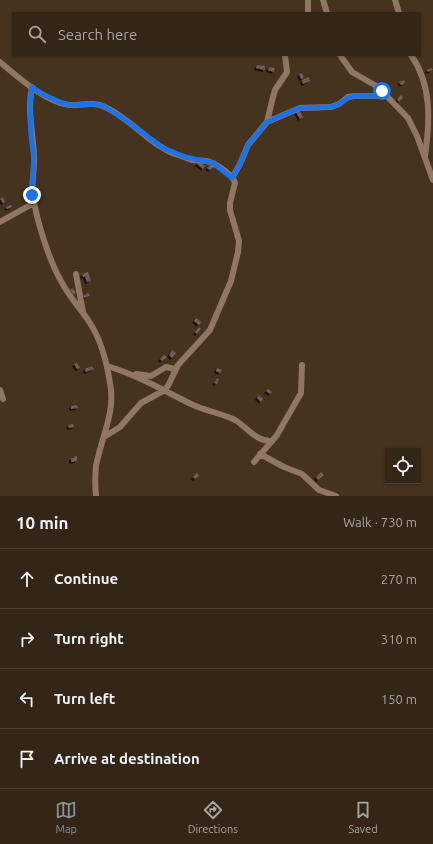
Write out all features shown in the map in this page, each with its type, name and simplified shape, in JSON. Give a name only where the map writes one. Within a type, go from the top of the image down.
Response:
[{"type":"street","points":[[308,0],[308,12]]},
{"type":"street","points":[[324,0],[326,12]]},
{"type":"street","points":[[395,0],[399,12]]},
{"type":"street","points":[[232,178],[248,145],[267,122],[273,95],[279,82],[287,72],[286,56]]},
{"type":"street","points":[[341,56],[352,72],[374,84],[402,111],[412,126],[433,180]]},
{"type":"street","points":[[412,56],[422,75],[428,100],[429,117],[425,157]]},
{"type":"street","points":[[0,62],[42,94],[70,105],[98,104],[105,107],[163,148],[185,157],[213,163],[232,178],[235,183],[230,203],[230,210],[239,245],[231,281],[210,330],[175,369],[170,384],[165,390],[141,403],[120,427],[104,437]]},
{"type":"street","points":[[32,87],[30,104],[31,136],[34,157],[32,195],[53,264],[66,290],[92,327],[107,366],[112,391],[112,401],[96,466],[96,496]]},
{"type":"street","points":[[267,122],[300,108],[331,107],[354,96],[386,96]]},
{"type":"street","points":[[0,222],[34,202]]},
{"type":"street","points":[[76,274],[84,316]]},
{"type":"street","points":[[254,462],[277,435],[301,393],[302,365]]},
{"type":"street","points":[[107,366],[125,372],[192,404],[234,420],[262,439],[272,441]]},
{"type":"street","points":[[125,372],[151,376],[166,367],[175,369]]},
{"type":"street","points":[[0,390],[3,399]]},
{"type":"street","points":[[253,434],[262,452],[284,467],[302,474],[319,490],[336,496]]},
{"type":"building","points":[[257,65],[265,66],[265,70],[256,68]]},
{"type":"building","points":[[269,67],[275,68],[274,72],[268,70]]},
{"type":"building","points":[[431,68],[433,70],[428,72],[427,70]]},
{"type":"building","points":[[302,73],[304,78],[301,79],[299,74]]},
{"type":"building","points":[[309,77],[310,81],[303,84],[302,80]]},
{"type":"building","points":[[404,80],[405,83],[401,85],[399,82]]},
{"type":"building","points":[[401,95],[403,98],[399,102],[397,99]]},
{"type":"building","points":[[299,110],[303,117],[300,119],[296,112]]},
{"type":"building","points":[[199,161],[205,166],[203,169],[197,164]]},
{"type":"building","points":[[211,164],[214,167],[210,170],[207,168]]},
{"type":"building","points":[[3,197],[5,202],[3,203],[0,199]]},
{"type":"building","points":[[11,205],[12,207],[7,209],[6,207]]},
{"type":"building","points":[[88,272],[91,281],[87,282],[85,276],[83,277],[82,274]]},
{"type":"building","points":[[72,288],[76,292],[74,295],[70,290]]},
{"type":"building","points":[[88,293],[90,295],[85,298],[83,296]]},
{"type":"building","points":[[196,318],[201,322],[199,325],[194,321]]},
{"type":"building","points":[[199,327],[201,329],[197,334],[195,332]]},
{"type":"building","points":[[172,350],[176,353],[172,358],[169,355]]},
{"type":"building","points":[[164,355],[167,357],[162,361],[160,359]]},
{"type":"building","points":[[77,363],[80,368],[77,369],[74,364]]},
{"type":"building","points":[[92,366],[94,369],[86,372],[85,369]]},
{"type":"building","points":[[217,368],[222,370],[220,373],[216,371]]},
{"type":"building","points":[[217,378],[219,379],[217,384],[214,383]]},
{"type":"building","points":[[268,389],[272,392],[270,394],[266,391]]},
{"type":"building","points":[[259,395],[263,399],[261,402],[257,398]]},
{"type":"building","points":[[77,405],[78,408],[71,409],[71,406]]},
{"type":"building","points":[[73,424],[74,427],[69,428],[68,425]]},
{"type":"building","points":[[74,456],[77,456],[77,461],[71,462],[71,458],[75,458]]},
{"type":"building","points":[[321,472],[324,475],[318,480],[316,477]]},
{"type":"building","points":[[197,473],[199,476],[195,479],[193,477]]},
{"type":"route","points":[[32,195],[34,157],[31,136],[30,96],[32,87],[42,94],[62,103],[70,105],[98,104],[105,107],[163,148],[193,160],[213,163],[232,178],[248,145],[267,122],[300,108],[336,106],[343,100],[354,96],[386,96],[382,91]]}]
